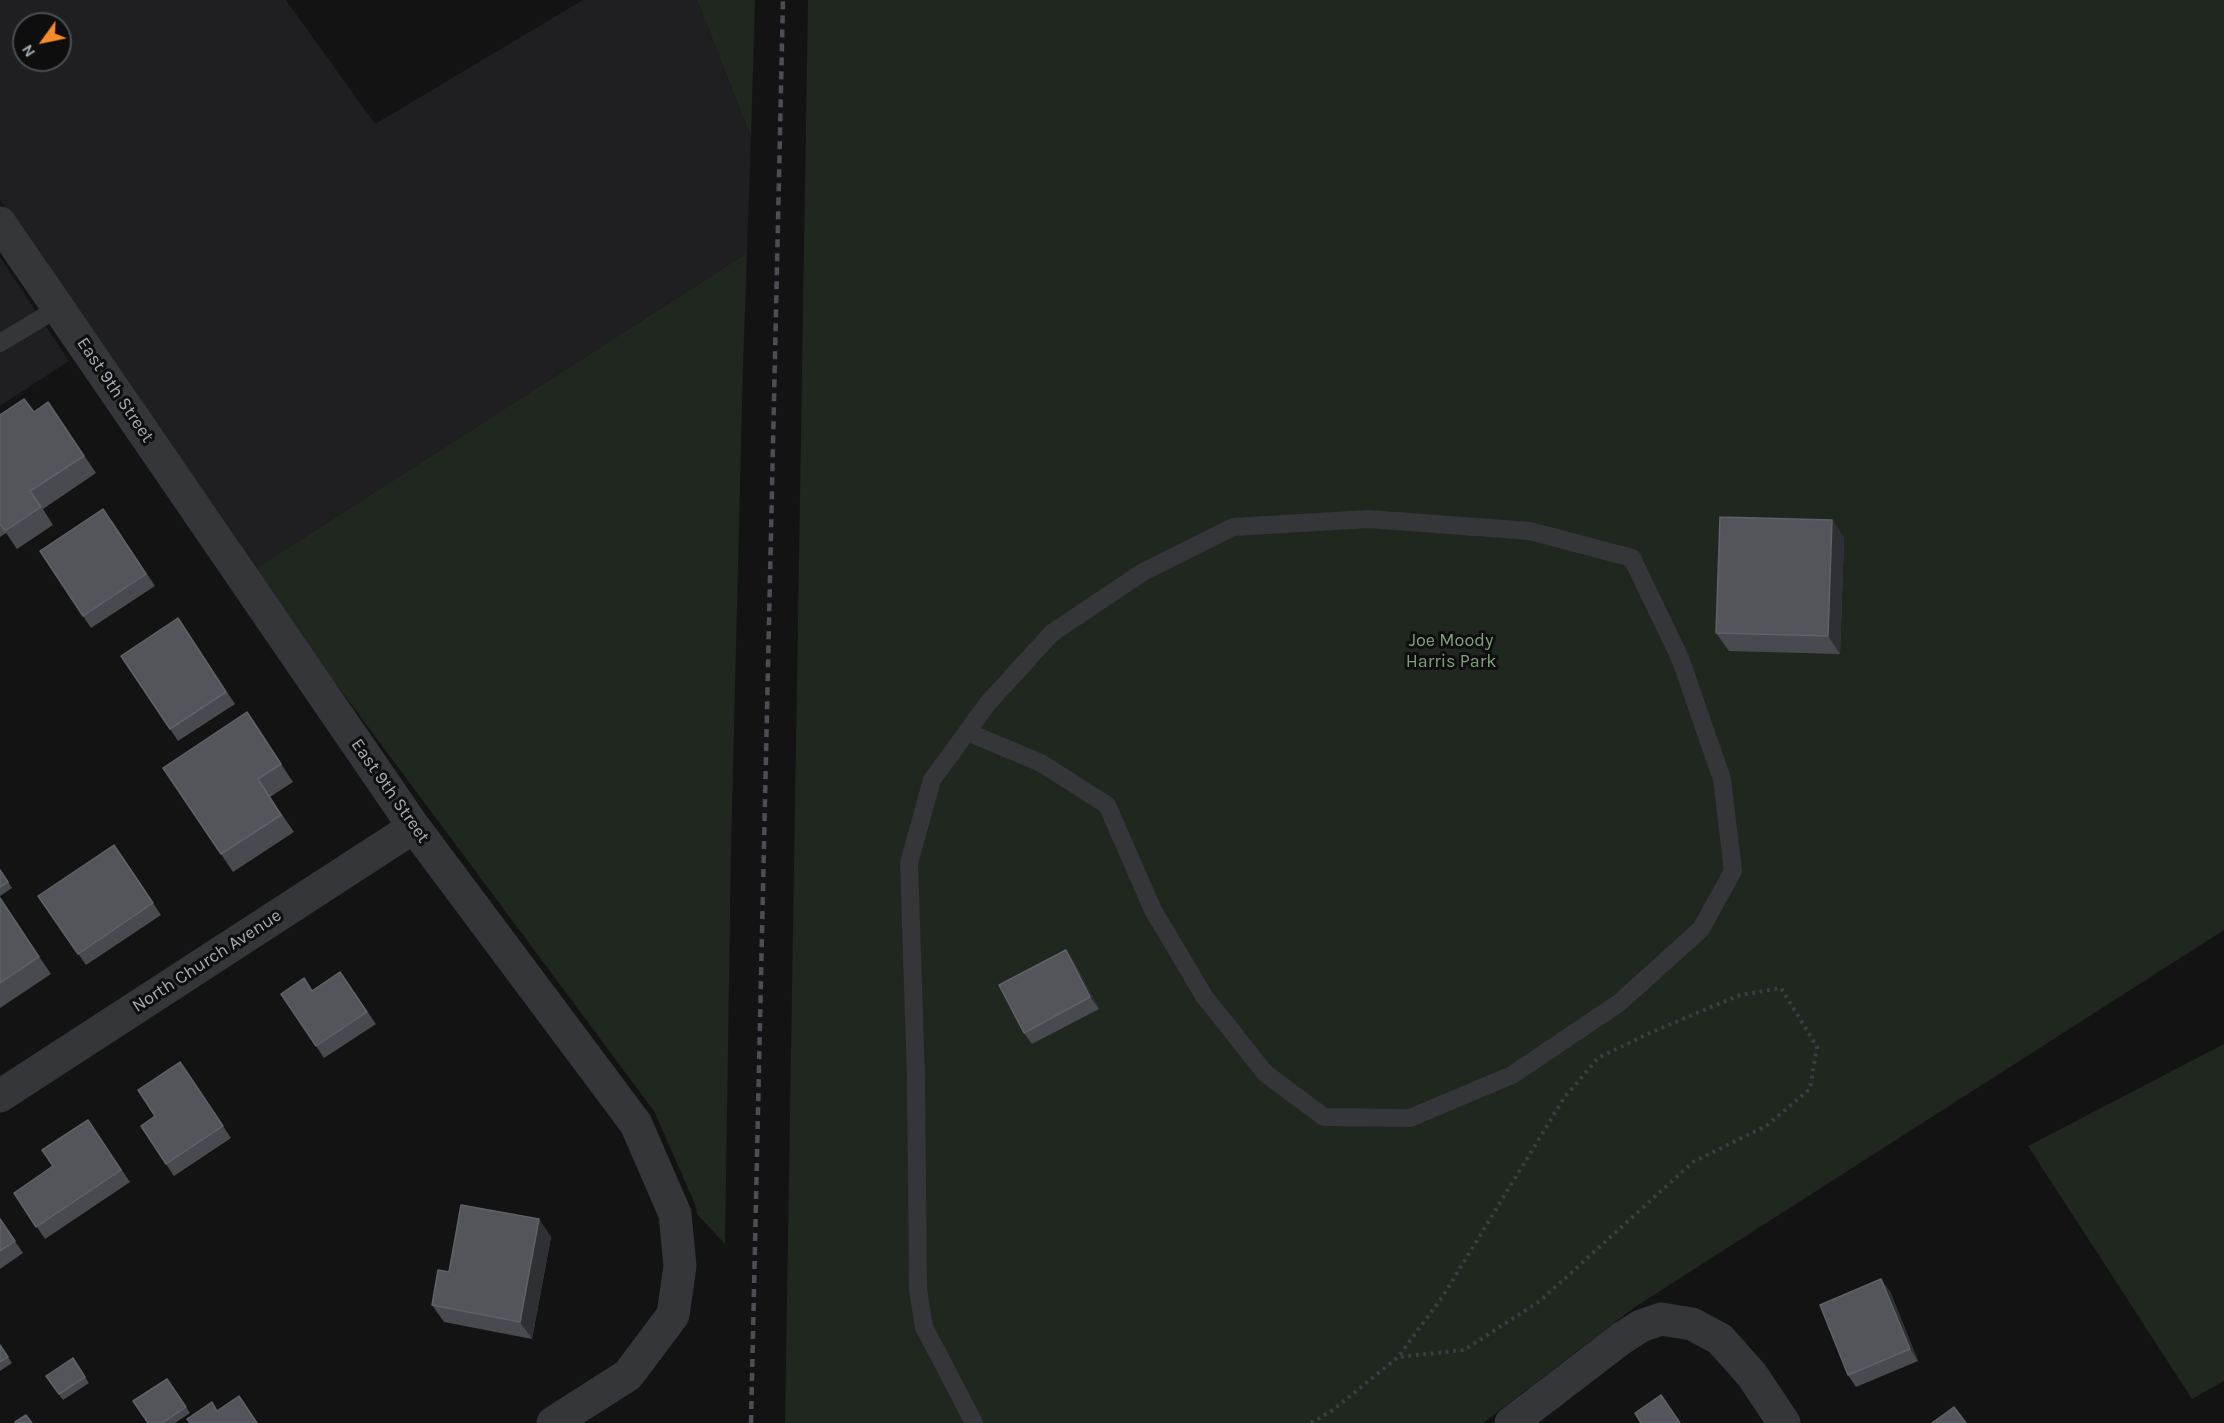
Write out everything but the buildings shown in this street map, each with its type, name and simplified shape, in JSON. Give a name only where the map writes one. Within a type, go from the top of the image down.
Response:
[{"type":"street","name":"East 9th Street","points":[[0,223],[414,827],[636,1124],[675,1214],[680,1266],[673,1316],[628,1375],[554,1423]]},
{"type":"street","name":"North Church Avenue","points":[[0,1096],[414,827]]},
{"type":"street","points":[[1511,1423],[1556,1387],[1641,1326],[1661,1319],[1681,1321],[1710,1332],[1728,1346],[1752,1375],[1784,1423]]},
{"type":"lane","points":[[0,343],[58,308]]},
{"type":"lane","points":[[967,732],[1041,763],[1107,805],[1153,910],[1204,996],[1265,1073],[1324,1117],[1410,1118],[1512,1075],[1618,1003],[1701,929],[1733,871],[1722,779],[1680,658],[1632,558],[1530,531],[1369,519],[1233,527],[1143,572],[1052,633],[988,703],[932,780],[909,862],[916,1077],[918,1290],[924,1327],[974,1423]]},
{"type":"path","points":[[1311,1423],[1333,1410],[1398,1357],[1443,1296],[1564,1098],[1598,1058],[1654,1031],[1740,995],[1781,988],[1817,1047],[1810,1089],[1766,1126],[1693,1162],[1540,1301],[1464,1350],[1398,1357]]},
{"type":"shaded area","points":[[0,0],[286,0],[375,124],[583,0],[697,0],[751,137],[747,253],[252,571],[0,200]]},
{"type":"shaded area","points":[[0,257],[69,361],[0,406]]},
{"type":"green space","points":[[697,0],[755,0],[751,137]]},
{"type":"green space","name":"Joe Moody Harris Park","points":[[808,0],[2224,0],[2224,930],[1635,1307],[1483,1423],[785,1423]]},
{"type":"green space","points":[[747,253],[731,850],[725,1244],[697,1214],[695,1204],[654,1111],[252,571]]},
{"type":"green space","points":[[2224,1044],[2224,1381],[2192,1399],[2028,1146]]},
{"type":"railway","points":[[751,1423],[783,0]]}]
